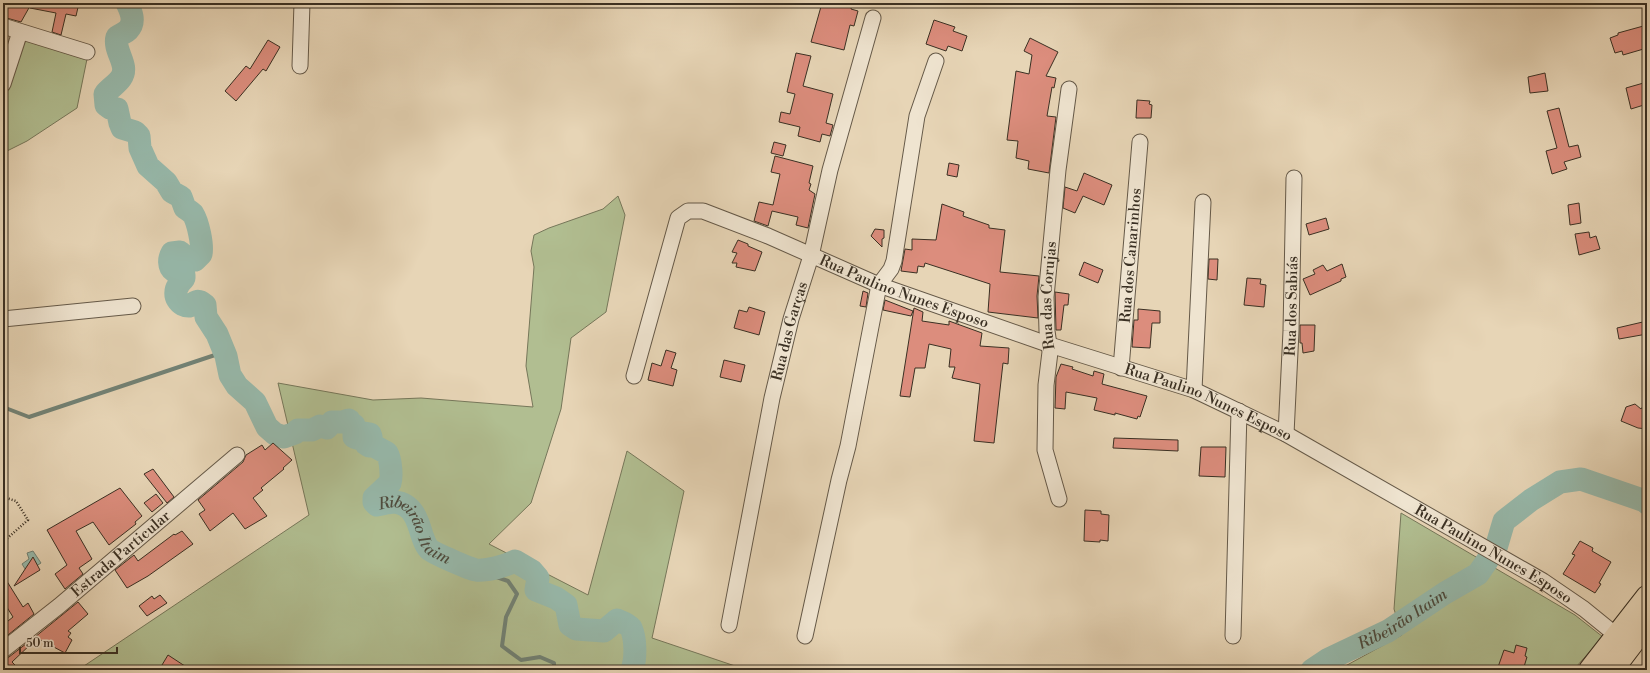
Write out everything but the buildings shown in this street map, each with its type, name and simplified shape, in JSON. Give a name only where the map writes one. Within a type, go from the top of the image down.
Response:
[{"type":"main road","points":[[1590,670],[1647,597]]},
{"type":"main road","points":[[1616,635],[1630,633],[1647,613]]},
{"type":"main road","points":[[1612,670],[1647,624]]},
{"type":"main road","points":[[1606,670],[1619,644],[1616,635]]},
{"type":"street","points":[[300,66],[302,3]]},
{"type":"street","name":"Rua das Garças","points":[[729,625],[772,398],[791,319],[811,256],[830,170],[872,18]]},
{"type":"street","points":[[3,26],[87,52]]},
{"type":"street","points":[[3,84],[20,32]]},
{"type":"street","points":[[805,636],[839,480],[848,446],[879,285],[894,261],[917,116],[936,61]]},
{"type":"street","name":"Rua das Corujas","points":[[1059,499],[1045,450],[1046,385],[1050,345],[1047,331],[1046,297],[1059,164],[1069,89]]},
{"type":"street","name":"Rua dos Canarinhos","points":[[1121,368],[1140,142]]},
{"type":"street","name":"Rua dos Sabiás","points":[[1286,434],[1291,331],[1294,178]]},
{"type":"street","points":[[1194,390],[1203,202]]},
{"type":"street","name":"Rua Paulino Nunes Esposo","points":[[634,376],[678,218],[688,211],[703,211],[768,236],[879,285],[1050,345],[1194,390],[1286,434],[1543,581],[1584,609],[1616,635]]},
{"type":"street","points":[[3,319],[133,306]]},
{"type":"street","points":[[1233,636],[1239,411]]},
{"type":"street","name":"Estrada Particular","points":[[3,650],[59,606],[237,455]]},
{"type":"path","points":[[3,497],[16,501],[28,520],[3,542]]},
{"type":"green space","points":[[23,36],[88,54],[77,108],[27,141],[3,153],[3,100]]},
{"type":"green space","points":[[618,196],[625,215],[606,312],[571,338],[561,409],[531,503],[489,544],[588,595],[627,451],[684,491],[652,638],[747,670],[78,670],[309,515],[278,383],[373,400],[421,398],[533,407],[526,366],[534,267],[531,251],[534,235],[549,228],[603,209]]},
{"type":"green space","points":[[1401,513],[1575,615],[1603,637],[1575,670],[1338,670],[1402,635],[1394,609]]},
{"type":"shaded area","points":[[33,551],[41,563],[27,572],[22,564],[29,559],[27,553]]},
{"type":"waterway","name":"Ribeirão Itaim","points":[[127,3],[131,13],[132,24],[126,32],[117,37],[116,42],[123,63],[123,73],[121,78],[105,94],[106,105],[110,108],[117,109],[122,128],[135,132],[139,136],[140,148],[148,166],[166,182],[172,192],[181,197],[185,208],[193,214],[201,239],[201,254],[195,260],[189,260],[180,252],[172,253],[170,257],[170,265],[172,269],[175,272],[184,275],[184,278],[176,289],[176,297],[183,305],[186,306],[190,306],[197,301],[205,305],[206,317],[217,334],[226,356],[230,375],[237,386],[255,402],[267,427],[275,434],[284,437],[295,433],[298,430],[312,430],[320,426],[327,428],[332,422],[343,422],[349,420],[351,424],[354,425],[354,437],[357,438],[364,433],[370,434],[371,437],[366,441],[366,444],[369,446],[374,446],[387,453],[388,456],[391,468],[390,483],[374,498],[374,502],[377,505],[395,502],[406,506],[414,514],[426,546],[437,554],[460,564],[476,570],[486,570],[515,561],[532,571],[538,578],[536,590],[556,598],[566,605],[570,625],[576,629],[604,631],[617,620],[627,624],[631,628],[635,643],[632,670]]},
{"type":"waterway","points":[[3,407],[29,417],[224,352]]},
{"type":"waterway","name":"Ribeirão Itaim","points":[[1496,548],[1504,521],[1531,500],[1560,482],[1581,479],[1647,503]]},
{"type":"waterway","name":"Ribeirão Itaim","points":[[1312,670],[1327,660],[1388,631],[1445,593],[1478,574],[1487,561]]},
{"type":"waterway","name":"Ribeirão Itaim","points":[[476,570],[508,581],[517,594],[506,617],[502,646],[521,660],[540,657],[554,663],[554,670]]}]
